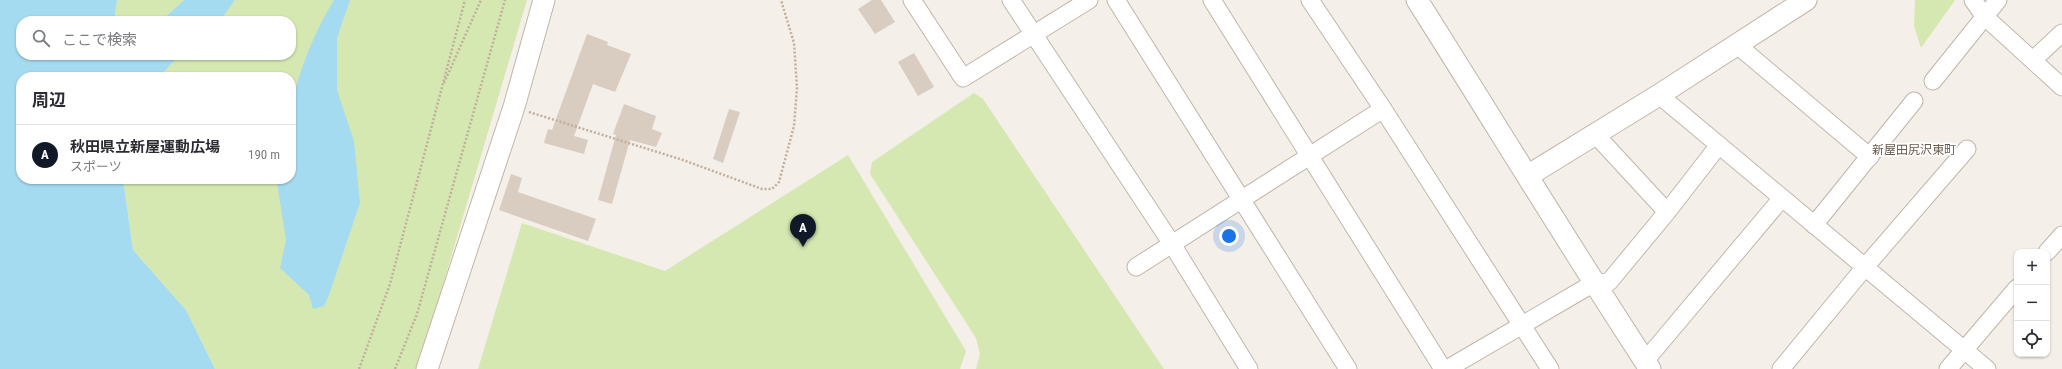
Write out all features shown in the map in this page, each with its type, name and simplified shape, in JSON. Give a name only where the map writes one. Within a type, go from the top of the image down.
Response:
[{"type":"street","points":[[427,369],[514,108],[544,0]]},
{"type":"street","points":[[912,0],[963,78],[1089,0]]},
{"type":"street","points":[[1011,0],[1172,244],[1249,369]]},
{"type":"street","points":[[1116,0],[1348,369]]},
{"type":"street","points":[[1212,0],[1443,369]]},
{"type":"street","points":[[1310,0],[1383,110],[1550,369]]},
{"type":"street","points":[[1417,0],[1647,365],[1782,198]]},
{"type":"street","points":[[1528,176],[1659,95],[1806,0]]},
{"type":"street","points":[[1973,0],[1984,16],[2062,87]]},
{"type":"street","points":[[1933,81],[1998,0]]},
{"type":"street","points":[[2033,60],[2062,33]]},
{"type":"street","points":[[1736,44],[1870,157]]},
{"type":"street","points":[[1659,95],[1988,369]]},
{"type":"street","points":[[1814,225],[1914,101]]},
{"type":"street","points":[[1136,267],[1309,155],[1383,110]]},
{"type":"street","points":[[1595,134],[1667,212]]},
{"type":"street","points":[[1447,369],[1594,283],[1609,282],[1667,212],[1719,145]]},
{"type":"street","points":[[1781,369],[1865,267],[1967,149]]},
{"type":"street","points":[[2050,249],[2062,235]]},
{"type":"street","points":[[1948,369],[2014,292]]},
{"type":"path","points":[[359,369],[390,284],[465,0]]},
{"type":"path","points":[[441,91],[481,0]]},
{"type":"path","points":[[396,369],[417,314],[505,0]]},
{"type":"path","points":[[514,108],[683,160],[762,189],[772,189],[778,182],[794,126],[796,88],[794,43],[781,0]]},
{"type":"green space","points":[[117,0],[184,0],[166,16],[115,16]]},
{"type":"green space","points":[[235,0],[527,0],[418,369],[215,369],[186,310],[133,250],[124,184],[296,184],[296,72],[164,72],[175,60],[296,60],[296,16],[224,16]]},
{"type":"green space","points":[[1915,0],[1955,0],[1921,48],[1914,26]]},
{"type":"green space","points":[[974,93],[983,99],[1164,369],[976,369],[980,354],[976,338],[870,174],[872,162]]},
{"type":"green space","points":[[848,155],[966,351],[960,369],[478,369],[522,223],[665,271]]},
{"type":"water","points":[[0,0],[117,0],[115,16],[16,16],[16,60],[175,60],[164,72],[16,72],[16,184],[124,184],[133,250],[186,310],[215,369],[0,369]]},
{"type":"water","points":[[184,0],[235,0],[224,16],[166,16]]},
{"type":"water","points":[[334,0],[350,0],[337,38],[337,90],[354,141],[360,203],[329,295],[324,306],[313,309],[309,295],[280,268],[286,240],[277,184],[296,184],[296,86],[308,52],[320,25]]},
{"type":"building","points":[[872,0],[881,0],[895,22],[875,34],[858,9]]},
{"type":"building","points":[[587,34],[608,42],[607,45],[631,54],[615,92],[593,84],[574,136],[588,140],[584,154],[544,143],[548,129],[552,130]]},
{"type":"building","points":[[914,53],[934,87],[918,96],[898,62]]},
{"type":"building","points":[[624,104],[656,116],[652,129],[662,133],[656,147],[630,140],[612,204],[598,200],[616,135],[613,134]]},
{"type":"building","points":[[729,109],[740,112],[723,163],[713,159]]},
{"type":"building","points":[[511,174],[522,178],[518,192],[596,219],[588,241],[499,210]]},
{"type":"place","name":"秋田県立新屋運動広場","points":[[803,247]]},
{"type":"district","name":"新屋田尻沢東町","points":[[1914,150]]}]
